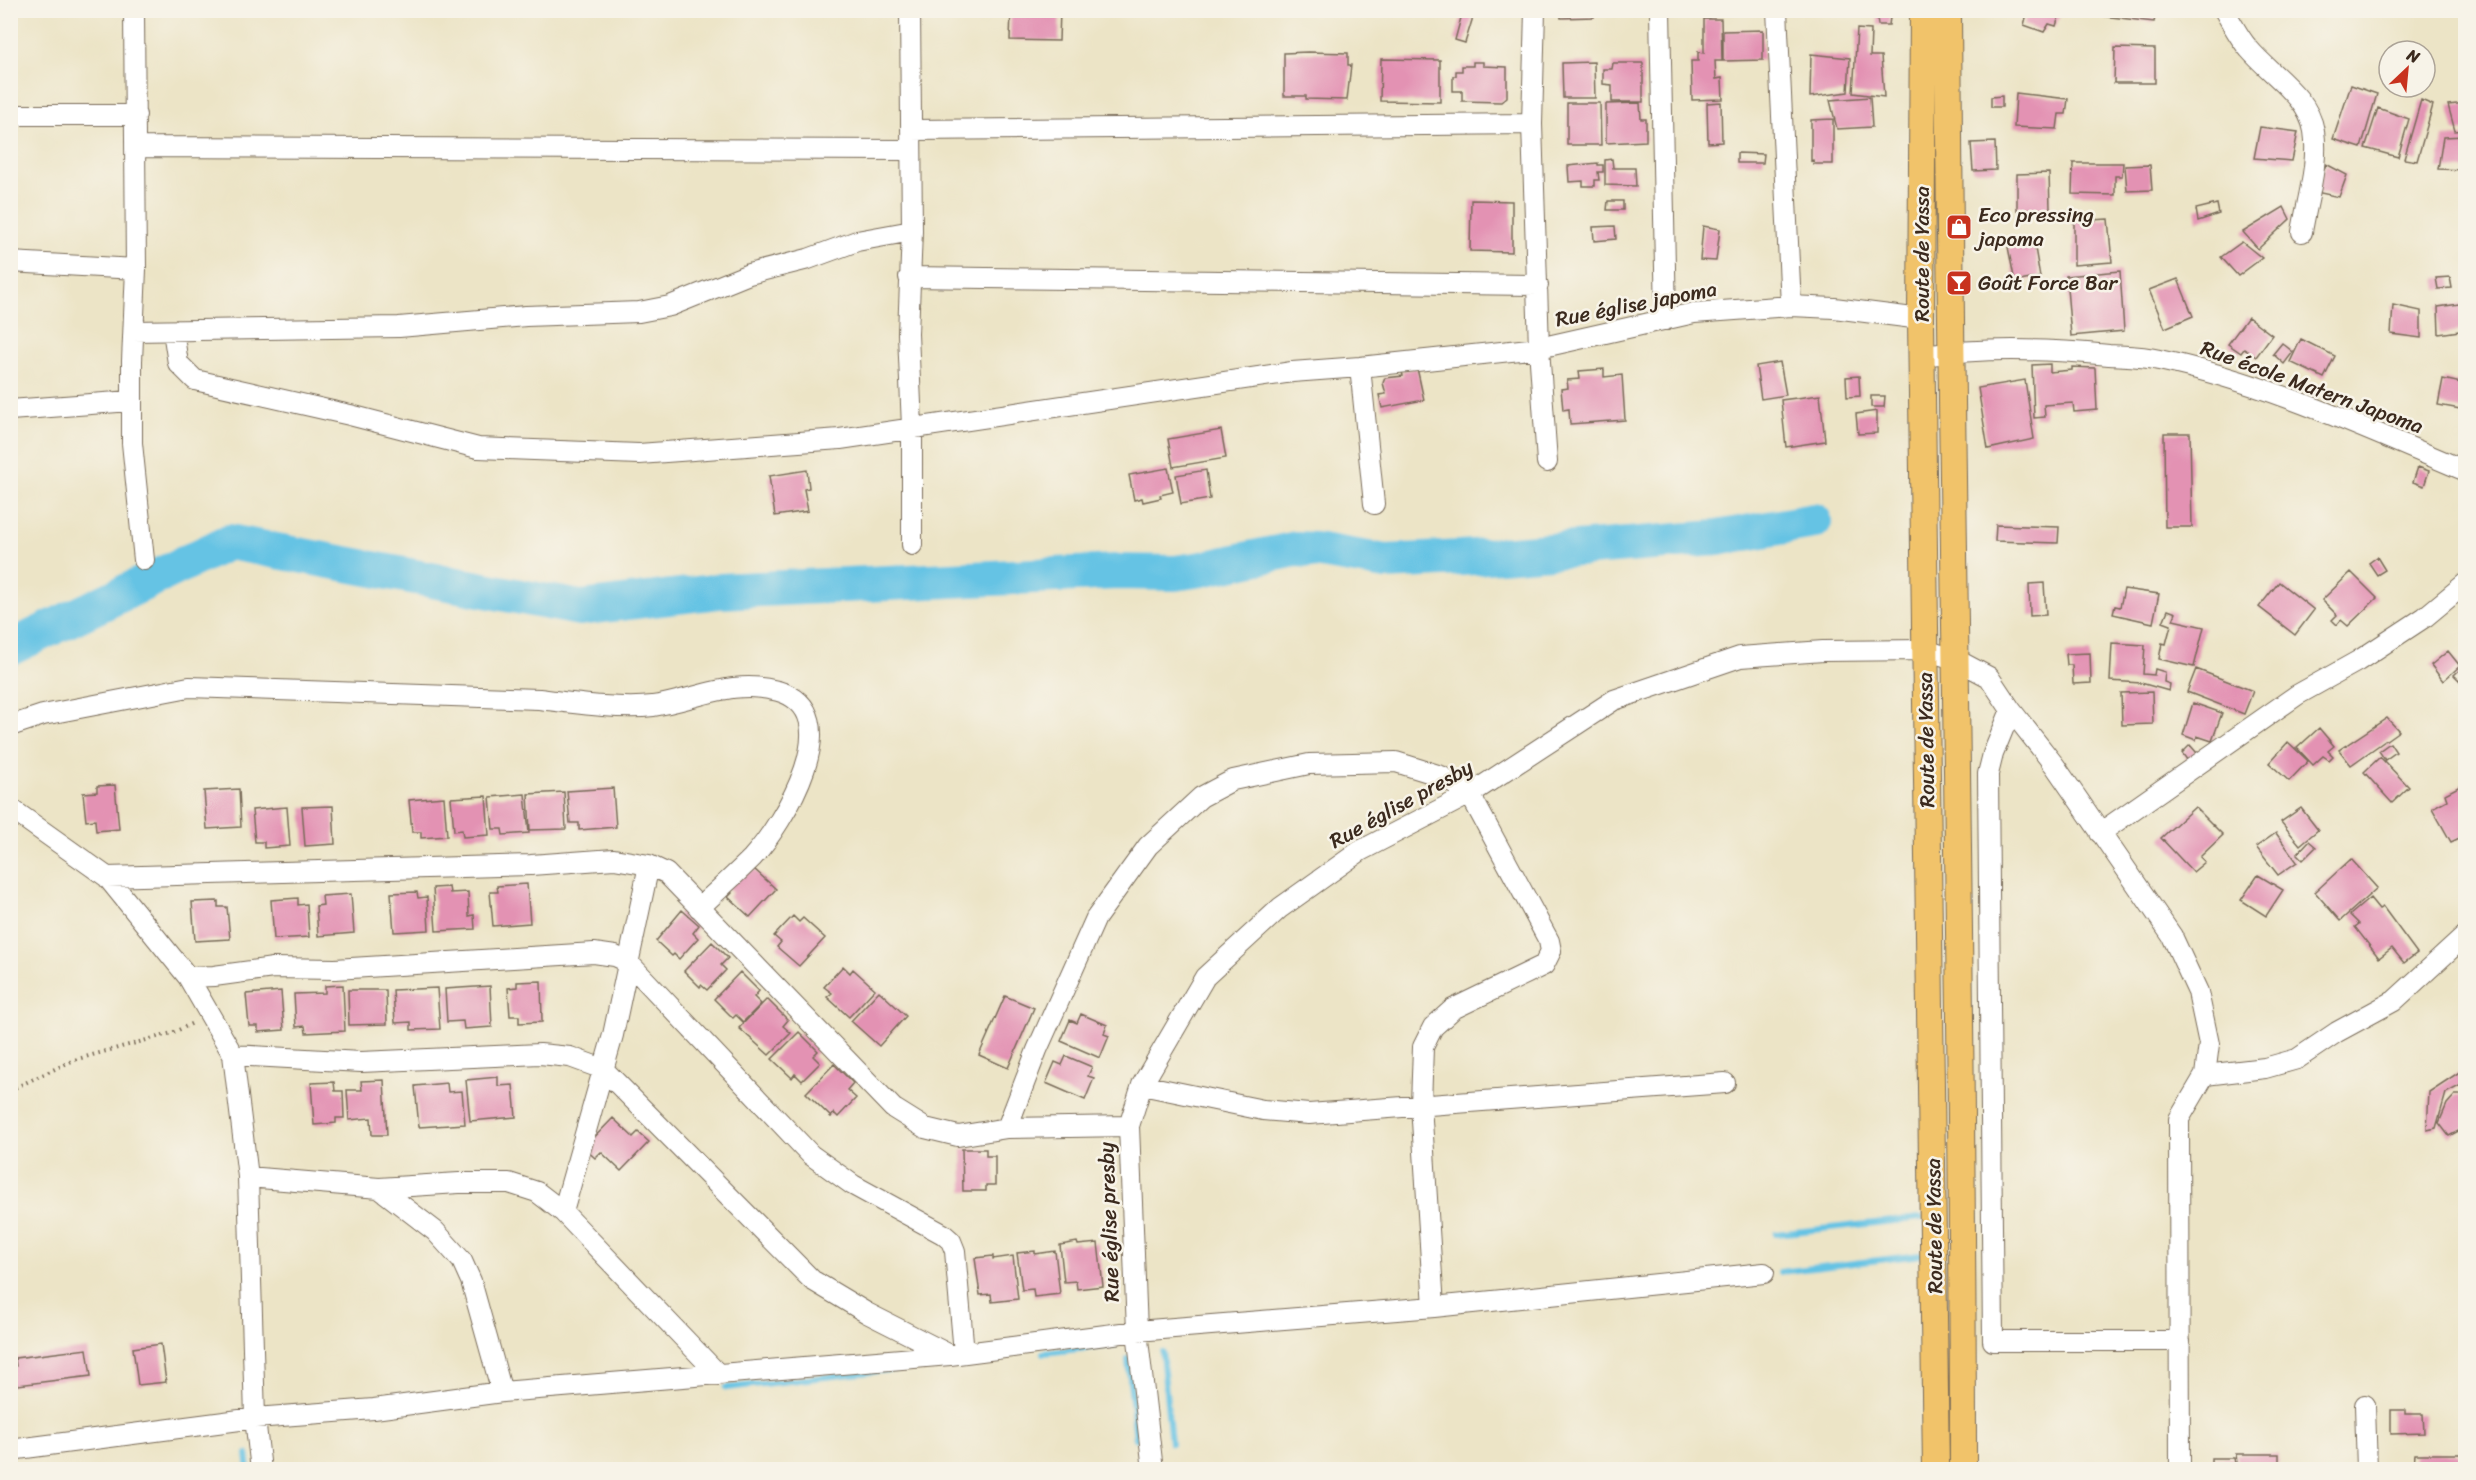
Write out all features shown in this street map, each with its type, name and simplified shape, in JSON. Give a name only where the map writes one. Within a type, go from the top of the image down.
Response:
[{"type":"main road","name":"Route de Yassa","points":[[1923,10],[1921,319],[1936,1470]]},
{"type":"main road","name":"Route de Yassa","points":[[1948,10],[1950,352],[1957,660],[1963,1243],[1963,1470]]},
{"type":"main road","points":[[1934,1244],[1963,1243]]},
{"type":"street","points":[[134,10],[136,269],[131,401],[132,443],[144,560]]},
{"type":"street","points":[[910,10],[912,231],[908,334],[912,427],[912,545]]},
{"type":"street","points":[[1535,10],[1532,124],[1539,348],[1547,462]]},
{"type":"street","points":[[1660,10],[1666,320]]},
{"type":"street","points":[[1777,10],[1791,306]]},
{"type":"street","points":[[2224,10],[2248,48],[2297,97],[2309,114],[2314,132],[2313,167],[2302,232]]},
{"type":"street","points":[[10,115],[136,115]]},
{"type":"street","points":[[136,147],[911,140],[1532,124]]},
{"type":"street","points":[[134,331],[399,327],[526,316],[639,312],[670,306],[749,274],[808,259],[856,241],[912,231]]},
{"type":"street","points":[[10,262],[136,269]]},
{"type":"street","points":[[909,277],[1538,285]]},
{"type":"street","name":"Rue église japoma","points":[[173,331],[178,363],[195,380],[350,415],[478,448],[639,454],[840,439],[1293,372],[1539,348],[1694,313],[1791,306],[1834,308],[1921,319]]},
{"type":"street","name":"Rue école Matern Japoma","points":[[1923,356],[1950,352],[2068,351],[2156,359],[2212,373],[2346,421],[2466,471]]},
{"type":"street","points":[[1360,367],[1374,504]]},
{"type":"street","points":[[10,410],[131,401]]},
{"type":"street","points":[[2100,833],[2297,695],[2358,662],[2424,617],[2466,583]]},
{"type":"street","name":"Rue église presby","points":[[1154,1470],[1137,1331],[1129,1126],[1142,1086],[1205,977],[1280,908],[1360,851],[1470,794],[1614,700],[1740,657],[1823,651],[1924,650],[1957,660],[1989,677],[2011,710],[2055,766],[2172,936],[2198,992],[2209,1044],[2205,1075]]},
{"type":"street","points":[[10,726],[43,715],[189,687],[539,699],[590,705],[652,706],[711,690],[752,687],[778,691],[797,699],[812,721],[812,748],[787,809],[753,856],[699,908]]},
{"type":"street","points":[[2011,710],[1993,754],[1988,774],[1994,1341],[2180,1341]]},
{"type":"street","points":[[1007,1128],[1037,1050],[1096,918],[1148,846],[1201,797],[1233,780],[1309,764],[1396,762],[1442,776],[1470,794],[1549,941],[1551,951],[1544,965],[1453,1010],[1433,1027],[1423,1047],[1421,1105],[1434,1307]]},
{"type":"street","points":[[10,808],[107,878],[188,976],[233,1055],[248,1177],[255,1418],[261,1470]]},
{"type":"street","points":[[107,878],[531,865],[614,859],[649,865],[666,873],[893,1108],[925,1128],[958,1136],[1007,1128],[1129,1126]]},
{"type":"street","points":[[564,1212],[603,1070],[649,865]]},
{"type":"street","points":[[2180,1470],[2179,1119],[2205,1075],[2265,1068],[2297,1059],[2337,1032],[2394,1001],[2466,935]]},
{"type":"street","points":[[188,976],[214,976],[273,968],[335,969],[594,953],[615,956],[628,962],[811,1155],[853,1185],[943,1233],[951,1241],[955,1251],[957,1354]]},
{"type":"street","points":[[233,1055],[361,1062],[540,1054],[570,1057],[603,1070],[812,1280],[867,1313],[957,1354]]},
{"type":"street","points":[[1142,1086],[1263,1110],[1298,1113],[1725,1083]]},
{"type":"street","points":[[248,1177],[379,1188],[459,1183],[509,1183],[537,1192],[564,1212],[720,1375]]},
{"type":"street","points":[[379,1188],[435,1231],[462,1261],[471,1281],[502,1392]]},
{"type":"street","points":[[10,1450],[255,1418],[374,1409],[502,1392],[957,1354],[1137,1331],[1434,1307],[1764,1273]]},
{"type":"street","points":[[2365,1405],[2367,1470]]},
{"type":"path","points":[[10,1090],[74,1060],[172,1033],[210,1015]]},
{"type":"building","points":[[1011,10],[1060,10],[1059,41],[1010,40]]},
{"type":"building","points":[[1560,10],[1594,10],[1594,17],[1561,18]]},
{"type":"building","points":[[1876,10],[1891,10],[1889,25],[1878,25]]},
{"type":"building","points":[[2028,10],[2061,10],[2056,26],[2049,24],[2044,32],[2024,25]]},
{"type":"building","points":[[2096,10],[2157,10],[2154,22],[2094,15]]},
{"type":"building","points":[[1462,14],[1473,17],[1465,43],[1455,40]]},
{"type":"building","points":[[1704,19],[1721,19],[1722,61],[1715,61],[1716,79],[1722,78],[1723,99],[1692,100],[1691,61],[1698,61],[1698,52],[1704,53]]},
{"type":"building","points":[[1857,29],[1871,30],[1870,56],[1881,56],[1884,97],[1853,93]]},
{"type":"building","points":[[1763,30],[1763,60],[1723,61],[1723,31]]},
{"type":"building","points":[[2115,48],[2155,49],[2155,83],[2114,83]]},
{"type":"building","points":[[1284,53],[1348,53],[1348,65],[1351,65],[1347,100],[1284,96]]},
{"type":"building","points":[[1811,54],[1850,58],[1848,92],[1810,97]]},
{"type":"building","points":[[1381,59],[1440,60],[1440,102],[1380,101]]},
{"type":"building","points":[[1473,62],[1483,62],[1483,66],[1507,67],[1507,97],[1501,102],[1462,101],[1462,91],[1453,91],[1453,76],[1456,76],[1456,71],[1462,71],[1462,66],[1473,66]]},
{"type":"building","points":[[1594,62],[1595,98],[1563,98],[1562,63]]},
{"type":"building","points":[[1613,63],[1643,63],[1643,102],[1612,102],[1612,85],[1603,84],[1603,69],[1612,69]]},
{"type":"building","points":[[2351,85],[2377,94],[2361,148],[2333,139]]},
{"type":"building","points":[[2016,93],[2068,99],[2066,114],[2059,114],[2057,129],[2014,127]]},
{"type":"building","points":[[2002,96],[2002,107],[1991,107],[1991,97]]},
{"type":"building","points":[[1870,97],[1872,127],[1837,129],[1830,100]]},
{"type":"building","points":[[2421,100],[2433,105],[2417,161],[2404,159]]},
{"type":"building","points":[[1721,102],[1722,142],[1708,143],[1707,103]]},
{"type":"building","points":[[1567,103],[1600,103],[1601,145],[1567,145]]},
{"type":"building","points":[[1640,103],[1641,119],[1646,119],[1646,141],[1606,143],[1606,104]]},
{"type":"building","points":[[2466,103],[2466,130],[2455,131],[2448,105]]},
{"type":"building","points":[[2378,108],[2409,119],[2398,157],[2365,148]]},
{"type":"building","points":[[1833,119],[1833,164],[1814,164],[1813,160],[1811,161],[1811,120]]},
{"type":"building","points":[[2260,127],[2298,132],[2292,161],[2254,158]]},
{"type":"building","points":[[2466,136],[2466,170],[2438,169],[2443,137]]},
{"type":"building","points":[[1995,142],[1996,170],[1973,171],[1971,143]]},
{"type":"building","points":[[1737,153],[1764,154],[1763,163],[1737,163]]},
{"type":"building","points":[[1612,159],[1613,168],[1635,168],[1636,186],[1605,185],[1605,160]]},
{"type":"building","points":[[1598,163],[1598,165],[1603,165],[1603,172],[1598,172],[1599,180],[1595,180],[1595,186],[1583,186],[1583,181],[1569,182],[1568,166]]},
{"type":"building","points":[[2073,163],[2123,163],[2122,176],[2115,176],[2115,195],[2072,194]]},
{"type":"building","points":[[2326,164],[2347,175],[2339,197],[2316,192]]},
{"type":"building","points":[[2150,165],[2152,190],[2127,191],[2125,166]]},
{"type":"building","points":[[2049,173],[2050,209],[2017,210],[2017,174]]},
{"type":"building","points":[[1471,200],[1512,201],[1512,252],[1470,251]]},
{"type":"building","points":[[1608,201],[1623,201],[1623,210],[1607,210]]},
{"type":"building","points":[[2217,204],[2219,214],[2198,221],[2196,209]]},
{"type":"building","points":[[2284,207],[2290,219],[2258,249],[2243,232]]},
{"type":"building","points":[[2108,219],[2112,262],[2074,265],[2074,221]]},
{"type":"building","points":[[1615,226],[1616,239],[1594,241],[1593,227]]},
{"type":"building","points":[[1703,226],[1720,229],[1716,261],[1700,260]]},
{"type":"building","points":[[2034,242],[2040,277],[2015,282],[2008,247]]},
{"type":"building","points":[[2242,242],[2262,258],[2238,276],[2221,257]]},
{"type":"building","points":[[2120,271],[2124,331],[2071,336],[2066,276]]},
{"type":"building","points":[[2450,277],[2452,288],[2438,289],[2436,278]]},
{"type":"building","points":[[2178,279],[2193,316],[2165,328],[2149,290]]},
{"type":"building","points":[[2466,303],[2466,330],[2439,334],[2438,307]]},
{"type":"building","points":[[2393,305],[2421,311],[2421,338],[2391,334]]},
{"type":"building","points":[[2248,317],[2272,335],[2256,357],[2244,349],[2241,353],[2228,344]]},
{"type":"building","points":[[2301,339],[2335,356],[2324,378],[2290,362]]},
{"type":"building","points":[[2282,343],[2293,352],[2284,364],[2273,354]]},
{"type":"building","points":[[1780,362],[1786,395],[1761,399],[1756,366]]},
{"type":"building","points":[[2050,364],[2050,372],[2072,370],[2072,367],[2095,368],[2097,410],[2074,412],[2073,403],[2044,405],[2045,417],[2034,418],[2032,365]]},
{"type":"building","points":[[1417,368],[1424,400],[1382,408],[1379,395],[1386,394],[1383,383],[1385,378],[1403,376],[1402,371]]},
{"type":"building","points":[[1604,369],[1604,377],[1622,375],[1625,420],[1570,424],[1569,409],[1563,410],[1561,389],[1568,388],[1567,380],[1580,379],[1579,371]]},
{"type":"building","points":[[1859,376],[1860,396],[1847,397],[1846,377]]},
{"type":"building","points":[[2443,379],[2466,384],[2466,410],[2438,405]]},
{"type":"building","points":[[2025,380],[2034,439],[1988,449],[1978,388]]},
{"type":"building","points":[[1820,395],[1825,441],[1786,447],[1781,400]]},
{"type":"building","points":[[1871,396],[1885,396],[1884,407],[1871,407]]},
{"type":"building","points":[[1877,411],[1877,433],[1858,434],[1856,414]]},
{"type":"building","points":[[1221,430],[1226,458],[1173,467],[1168,439]]},
{"type":"building","points":[[2164,433],[2190,433],[2192,527],[2165,527]]},
{"type":"building","points":[[2418,467],[2429,471],[2424,486],[2413,482]]},
{"type":"building","points":[[1168,468],[1173,492],[1160,495],[1161,498],[1143,502],[1142,498],[1134,500],[1129,475]]},
{"type":"building","points":[[807,470],[809,488],[804,489],[808,511],[775,516],[769,476]]},
{"type":"building","points":[[1206,470],[1210,499],[1181,504],[1176,475]]},
{"type":"building","points":[[1996,525],[2059,527],[2058,543],[1995,541]]},
{"type":"building","points":[[2377,557],[2385,570],[2377,575],[2369,563]]},
{"type":"building","points":[[2351,572],[2377,598],[2348,626],[2341,620],[2337,625],[2332,620],[2337,615],[2322,600]]},
{"type":"building","points":[[2279,582],[2314,610],[2295,635],[2259,607]]},
{"type":"building","points":[[2044,583],[2046,615],[2030,616],[2029,584]]},
{"type":"building","points":[[2124,589],[2159,594],[2153,623],[2113,614],[2115,606],[2120,607]]},
{"type":"building","points":[[2168,610],[2176,613],[2173,620],[2204,627],[2194,667],[2159,659],[2162,643],[2166,644],[2171,625],[2163,622]]},
{"type":"building","points":[[2112,643],[2145,645],[2143,674],[2154,675],[2155,669],[2165,672],[2164,682],[2170,684],[2169,691],[2141,683],[2110,681]]},
{"type":"building","points":[[2448,651],[2460,666],[2443,681],[2431,665]]},
{"type":"building","points":[[2090,653],[2091,683],[2073,684],[2072,665],[2067,665],[2066,654]]},
{"type":"building","points":[[2466,664],[2466,687],[2454,675]]},
{"type":"building","points":[[2196,669],[2253,691],[2244,714],[2187,692]]},
{"type":"building","points":[[2152,692],[2153,724],[2122,725],[2121,693]]},
{"type":"building","points":[[2193,703],[2222,713],[2212,741],[2197,736],[2196,740],[2183,735]]},
{"type":"building","points":[[2387,718],[2399,731],[2351,765],[2339,750]]},
{"type":"building","points":[[2319,728],[2334,746],[2328,751],[2333,756],[2329,760],[2323,756],[2313,765],[2297,748]]},
{"type":"building","points":[[2288,742],[2308,761],[2289,781],[2269,763]]},
{"type":"building","points":[[2390,743],[2396,752],[2385,760],[2379,751]]},
{"type":"building","points":[[2190,745],[2197,753],[2188,761],[2182,753]]},
{"type":"building","points":[[2380,757],[2409,787],[2392,803],[2364,772]]},
{"type":"building","points":[[115,785],[119,829],[96,831],[95,820],[86,821],[83,793],[97,792],[97,786]]},
{"type":"building","points":[[2462,785],[2466,786],[2466,835],[2451,842],[2432,808],[2447,800],[2445,794]]},
{"type":"building","points":[[613,788],[616,827],[579,830],[579,823],[570,823],[567,791]]},
{"type":"building","points":[[239,789],[241,827],[207,829],[204,791]]},
{"type":"building","points":[[564,792],[566,829],[530,830],[528,794]]},
{"type":"building","points":[[525,794],[529,833],[503,835],[502,829],[493,829],[490,797]]},
{"type":"building","points":[[486,796],[489,835],[463,837],[462,830],[454,831],[451,798]]},
{"type":"building","points":[[444,797],[447,836],[421,838],[421,832],[412,832],[409,800]]},
{"type":"building","points":[[333,806],[335,844],[305,846],[302,807]]},
{"type":"building","points":[[287,807],[290,846],[264,848],[264,842],[255,842],[252,810]]},
{"type":"building","points":[[2195,807],[2223,835],[2200,857],[2205,862],[2193,872],[2161,838]]},
{"type":"building","points":[[2301,808],[2318,830],[2300,845],[2281,822]]},
{"type":"building","points":[[2276,833],[2297,862],[2278,875],[2256,847]]},
{"type":"building","points":[[2309,841],[2316,847],[2303,860],[2297,854]]},
{"type":"building","points":[[2351,859],[2377,888],[2340,921],[2315,892]]},
{"type":"building","points":[[754,869],[776,889],[750,917],[728,897],[732,893],[726,886]]},
{"type":"building","points":[[2258,875],[2283,890],[2266,916],[2241,900]]},
{"type":"building","points":[[527,884],[530,923],[493,926],[490,892],[498,892],[497,886]]},
{"type":"building","points":[[449,887],[450,893],[468,892],[469,916],[474,915],[475,929],[436,931],[433,888]]},
{"type":"building","points":[[417,892],[418,898],[427,897],[429,930],[394,932],[391,893]]},
{"type":"building","points":[[351,894],[354,933],[318,936],[316,906],[323,905],[322,896]]},
{"type":"building","points":[[298,898],[298,905],[307,904],[309,937],[274,939],[271,900]]},
{"type":"building","points":[[2370,898],[2379,909],[2383,907],[2417,953],[2404,963],[2392,948],[2379,958],[2355,927],[2359,924],[2350,915]]},
{"type":"building","points":[[218,901],[218,907],[227,907],[230,939],[195,941],[192,902]]},
{"type":"building","points":[[682,910],[699,925],[693,933],[698,938],[679,959],[674,954],[672,956],[656,941]]},
{"type":"building","points":[[793,916],[799,922],[803,918],[825,938],[799,966],[777,947],[781,942],[774,936]]},
{"type":"building","points":[[712,942],[728,958],[721,965],[726,970],[707,990],[701,985],[700,987],[684,971]]},
{"type":"building","points":[[843,966],[850,973],[853,969],[875,989],[849,1017],[827,997],[832,993],[824,987]]},
{"type":"building","points":[[740,972],[759,991],[754,997],[761,1004],[743,1022],[736,1015],[733,1018],[714,999]]},
{"type":"building","points":[[541,981],[542,1022],[519,1023],[519,1016],[510,1016],[508,988],[517,987],[517,982]]},
{"type":"building","points":[[343,985],[345,1031],[306,1033],[305,1026],[296,1027],[294,994],[325,993],[325,986]]},
{"type":"building","points":[[490,986],[492,1027],[464,1029],[463,1021],[447,1022],[445,989]]},
{"type":"building","points":[[437,988],[440,1029],[411,1030],[411,1022],[395,1023],[393,990]]},
{"type":"building","points":[[348,990],[386,990],[387,1024],[349,1025]]},
{"type":"building","points":[[281,991],[284,1030],[258,1032],[258,1026],[249,1026],[246,994]]},
{"type":"building","points":[[879,991],[906,1016],[879,1046],[851,1021]]},
{"type":"building","points":[[1005,996],[1034,1008],[1008,1068],[979,1055]]},
{"type":"building","points":[[767,999],[788,1020],[783,1026],[791,1033],[769,1055],[739,1028]]},
{"type":"building","points":[[1081,1014],[1107,1025],[1104,1034],[1109,1036],[1100,1058],[1061,1041],[1070,1020],[1077,1023]]},
{"type":"building","points":[[799,1032],[818,1051],[813,1056],[820,1063],[802,1081],[795,1074],[792,1078],[772,1059]]},
{"type":"building","points":[[1066,1056],[1092,1067],[1088,1076],[1094,1078],[1085,1100],[1046,1083],[1055,1062],[1062,1065]]},
{"type":"building","points":[[834,1064],[853,1083],[847,1090],[856,1098],[838,1117],[834,1113],[831,1117],[806,1093]]},
{"type":"building","points":[[2461,1071],[2465,1083],[2446,1093],[2436,1128],[2427,1130],[2429,1092]]},
{"type":"building","points":[[498,1077],[498,1086],[513,1085],[516,1117],[470,1121],[466,1080]]},
{"type":"building","points":[[384,1080],[387,1135],[372,1135],[371,1118],[349,1120],[347,1090],[362,1090],[361,1081]]},
{"type":"building","points":[[334,1082],[335,1091],[343,1091],[344,1118],[336,1118],[336,1123],[314,1125],[311,1083]]},
{"type":"building","points":[[447,1083],[448,1092],[462,1091],[465,1124],[419,1127],[415,1086]]},
{"type":"building","points":[[2455,1095],[2466,1095],[2466,1127],[2449,1136],[2439,1123],[2447,1104]]},
{"type":"building","points":[[613,1118],[633,1137],[638,1132],[649,1142],[621,1171],[601,1152],[595,1158],[584,1148]]},
{"type":"building","points":[[962,1149],[986,1149],[986,1156],[995,1156],[995,1185],[986,1185],[986,1191],[963,1191]]},
{"type":"building","points":[[1077,1242],[1078,1245],[1098,1243],[1103,1286],[1077,1289],[1076,1281],[1064,1282],[1060,1245]]},
{"type":"building","points":[[1035,1251],[1035,1254],[1055,1251],[1060,1294],[1034,1297],[1033,1289],[1022,1290],[1017,1253]]},
{"type":"building","points":[[993,1256],[993,1259],[1013,1256],[1018,1299],[992,1302],[991,1294],[980,1295],[975,1258]]},
{"type":"building","points":[[161,1344],[166,1382],[138,1385],[133,1348]]},
{"type":"building","points":[[87,1349],[91,1376],[10,1386],[10,1367],[16,1366],[15,1358]]},
{"type":"building","points":[[2391,1410],[2405,1410],[2405,1414],[2423,1414],[2424,1433],[2391,1434]]},
{"type":"building","points":[[2236,1454],[2279,1454],[2279,1464],[2272,1465],[2272,1470],[2211,1470],[2211,1458],[2234,1458],[2237,1463]]},
{"type":"building","points":[[2415,1454],[2461,1454],[2461,1470],[2413,1470]]},
{"type":"waterway","points":[[10,648],[229,542],[580,608],[720,591],[1117,572],[1175,573],[1296,549],[1386,562],[1461,558],[1717,538],[1814,521]]},
{"type":"waterway","points":[[1776,1234],[1921,1218]]},
{"type":"waterway","points":[[1780,1272],[1920,1255]]},
{"type":"waterway","points":[[1043,1353],[1114,1345]]},
{"type":"waterway","points":[[1162,1352],[1171,1443]]},
{"type":"waterway","points":[[1128,1359],[1136,1439]]},
{"type":"waterway","points":[[726,1388],[896,1369]]},
{"type":"waterway","points":[[247,1454],[249,1470]]},
{"type":"place","name":"Eco pressing japoma","points":[[1959,227]]},
{"type":"place","name":"Goût Force Bar","points":[[1959,283]]}]
